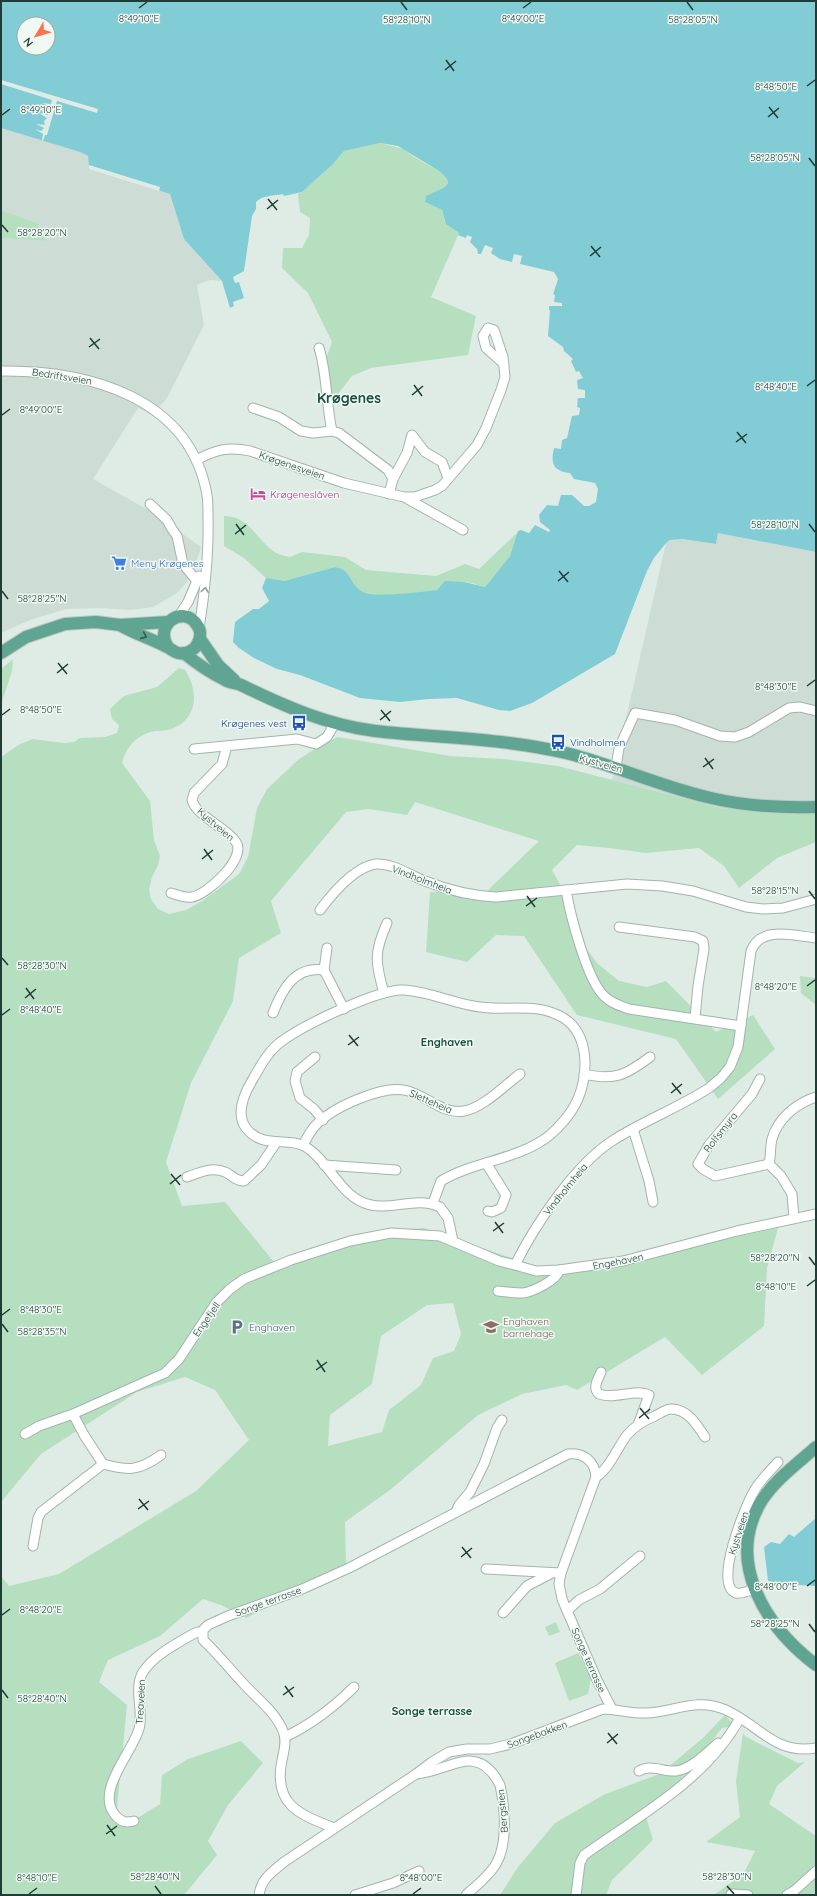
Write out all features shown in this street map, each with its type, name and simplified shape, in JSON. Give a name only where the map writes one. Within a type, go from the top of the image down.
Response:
[{"type":"main road","points":[[1,653],[26,637],[65,624],[96,622],[120,625],[188,617],[193,620],[199,634],[196,647],[184,653],[178,653],[120,625]]},
{"type":"main road","points":[[168,647],[165,643],[164,632],[173,619]]},
{"type":"main road","name":"Kystveien","points":[[199,634],[218,664],[237,684]]},
{"type":"main road","name":"Kystveien","points":[[184,653],[227,681],[237,684],[292,709],[336,723],[374,731],[530,746],[565,753],[616,767],[711,798],[744,804],[785,808],[816,807]]},
{"type":"main road","name":"Kystveien","points":[[816,1447],[779,1480],[770,1490],[757,1510],[752,1524],[748,1553],[748,1568],[754,1590],[768,1616],[816,1665]]},
{"type":"main road","name":"Kystveien","points":[[796,1646],[816,1657]]},
{"type":"street","points":[[319,348],[322,356],[332,431]]},
{"type":"street","name":"Krøgenesveien","points":[[196,460],[225,448],[235,448],[250,451],[344,483],[404,497],[415,497],[442,486],[476,445],[486,428],[505,377],[504,364]]},
{"type":"street","name":"Bedriftsveien","points":[[1,371],[34,371],[96,381],[132,395],[162,415],[181,436],[196,460],[207,496],[208,546],[205,588],[199,634]]},
{"type":"street","points":[[253,408],[279,417],[301,431],[313,433],[332,431],[339,433],[383,465],[393,479]]},
{"type":"street","points":[[389,494],[393,479],[407,453],[412,435],[425,452],[442,462],[448,478]]},
{"type":"street","points":[[404,497],[464,530]]},
{"type":"street","points":[[150,504],[167,520],[177,536],[183,564],[198,581]]},
{"type":"street","name":"Bedriftsveien","points":[[173,619],[188,602],[198,581],[208,546]]},
{"type":"street","points":[[616,767],[619,748],[635,712],[675,720],[720,736],[735,737],[749,732],[789,708],[800,707],[816,711]]},
{"type":"street","points":[[194,749],[297,739],[316,744],[327,737],[336,723]]},
{"type":"street","name":"Kystveien","points":[[171,893],[180,896],[192,897],[209,889],[224,875],[237,854],[238,846],[236,842],[197,808],[192,800],[194,793],[222,764],[227,746]]},
{"type":"street","name":"Vindholmheia","points":[[320,910],[345,881],[360,871],[377,864],[390,866],[424,881],[477,896],[496,897],[627,884],[662,886],[693,891],[746,907],[763,909],[783,908],[816,899]]},
{"type":"street","points":[[566,890],[570,913],[579,941],[595,982],[605,997],[616,1004],[629,1009],[741,1026]]},
{"type":"street","points":[[384,993],[376,956],[379,941],[387,922]]},
{"type":"street","points":[[619,928],[695,937],[703,941],[704,949],[695,1018]]},
{"type":"street","name":"Vindholmheia","points":[[515,1265],[542,1218],[584,1164],[604,1147],[633,1129],[698,1095],[721,1078],[735,1057],[741,1026],[751,951],[754,944],[762,937],[769,934],[816,938]]},
{"type":"street","points":[[327,948],[324,970],[344,1009]]},
{"type":"street","points":[[273,1013],[281,993],[289,983],[306,972],[324,970]]},
{"type":"street","points":[[433,1204],[441,1181],[541,1142],[569,1115],[576,1104],[584,1074],[585,1055],[583,1043],[575,1029],[564,1018],[556,1014],[528,1008],[486,1008],[468,1006],[419,992],[401,990],[384,993],[344,1009],[282,1041],[270,1051],[249,1085],[242,1104],[242,1121],[253,1135],[260,1139],[276,1143],[303,1145],[312,1151],[350,1193],[364,1203],[381,1206],[422,1202],[440,1207],[446,1212],[453,1241]]},
{"type":"street","points":[[315,1057],[297,1072],[295,1082],[300,1098],[314,1108],[323,1120]]},
{"type":"street","points":[[584,1074],[620,1076],[631,1071],[650,1057]]},
{"type":"street","name":"Sletteheia","points":[[303,1145],[311,1131],[323,1120],[339,1109],[379,1092],[394,1089],[410,1091],[448,1110],[464,1111],[480,1104],[520,1074]]},
{"type":"street","name":"Rolfsmyra","points":[[760,1079],[752,1094],[709,1145],[698,1164],[702,1169],[715,1176],[768,1164]]},
{"type":"street","points":[[794,1218],[792,1194],[781,1176],[768,1164],[772,1137],[778,1126],[787,1115],[799,1104],[816,1097]]},
{"type":"street","points":[[633,1129],[649,1181],[653,1202]]},
{"type":"street","points":[[187,1177],[215,1169],[224,1171],[238,1181],[244,1181],[261,1165],[276,1143]]},
{"type":"street","points":[[486,1163],[506,1195],[501,1208],[492,1212],[488,1211]]},
{"type":"street","points":[[324,1165],[396,1170]]},
{"type":"street","name":"Engehaven","points":[[422,1234],[440,1236],[499,1261],[536,1271],[559,1270],[623,1261],[794,1218],[816,1214]]},
{"type":"street","name":"Engefjell","points":[[25,1434],[39,1426],[73,1414],[165,1373],[179,1359],[216,1303],[230,1289],[244,1279],[291,1260],[362,1238],[391,1234],[422,1234]]},
{"type":"street","points":[[498,1291],[525,1293],[549,1282],[559,1273],[559,1270]]},
{"type":"street","points":[[602,1372],[595,1384],[596,1391],[599,1394],[613,1396],[641,1393],[649,1395],[638,1425]]},
{"type":"street","name":"Songe terrasse","points":[[612,1709],[597,1680],[567,1611],[560,1592],[556,1573],[596,1477],[605,1469],[628,1434],[638,1425],[670,1408],[679,1410],[695,1421],[705,1437]]},
{"type":"street","points":[[73,1414],[84,1435],[103,1464],[122,1469],[138,1468],[148,1464],[161,1455]]},
{"type":"street","name":"Songe terrasse","points":[[456,1512],[459,1505],[470,1492],[484,1464],[497,1428],[502,1420]]},
{"type":"street","name":"Songe terrasse","points":[[202,1634],[203,1630],[208,1625],[300,1590],[349,1568],[568,1454],[574,1453],[586,1458],[592,1464],[596,1477]]},
{"type":"street","name":"Kystveien","points":[[754,1590],[735,1593],[731,1589],[727,1580],[727,1568],[747,1504],[754,1491],[778,1462]]},
{"type":"street","points":[[32,1546],[38,1518],[41,1512],[103,1464]]},
{"type":"street","points":[[567,1611],[574,1603],[600,1589],[640,1556]]},
{"type":"street","points":[[486,1569],[556,1573]]},
{"type":"street","points":[[502,1613],[527,1586],[556,1573]]},
{"type":"street","name":"Treaveien","points":[[134,1821],[124,1822],[118,1819],[112,1812],[110,1805],[112,1780],[136,1739],[141,1722],[139,1686],[142,1674],[150,1664],[166,1650],[193,1634],[198,1632],[202,1634]]},
{"type":"street","points":[[202,1634],[203,1640],[219,1654],[242,1682],[268,1707],[283,1730],[285,1737],[279,1776],[281,1789],[289,1804],[306,1817],[334,1828]]},
{"type":"street","points":[[285,1737],[308,1726],[354,1687]]},
{"type":"street","name":"Songebakken","points":[[259,1895],[260,1888],[266,1878],[284,1862],[449,1752],[466,1749],[490,1749],[511,1744],[530,1738],[603,1708],[630,1713],[647,1713],[698,1704],[726,1710],[740,1718],[766,1738],[779,1744],[799,1750],[816,1748]]},
{"type":"street","points":[[576,1895],[580,1863],[584,1855],[666,1797],[697,1773],[712,1758],[740,1718]]},
{"type":"street","points":[[639,1771],[644,1768],[670,1771],[686,1768],[719,1742],[725,1740]]},
{"type":"street","name":"Bergstien","points":[[416,1774],[426,1774],[451,1764],[465,1761],[478,1763],[485,1767],[500,1785],[504,1827],[502,1852],[495,1866],[466,1895]]},
{"type":"street","points":[[355,1895],[393,1883],[419,1871]]},
{"type":"street","points":[[787,1895],[794,1891],[816,1871]]},
{"type":"street","points":[[731,1894],[748,1895]]},
{"type":"shaded area","points":[[1,128],[80,152],[88,156],[89,168],[170,194],[184,239],[222,281],[210,280],[197,285],[204,325],[167,398],[152,415],[138,408],[93,479],[150,511],[201,547],[195,567],[187,582],[177,593],[153,607],[131,610],[100,608],[66,609],[30,620],[1,633],[1,238],[47,241],[37,223],[1,210]]},
{"type":"shaded area","points":[[718,533],[816,552],[816,812],[777,813],[721,808],[612,780],[666,543],[670,540],[681,539],[716,544]]},
{"type":"green space","points":[[380,143],[404,149],[414,157],[439,171],[447,179],[448,183],[445,187],[426,196],[425,202],[442,210],[446,224],[459,233],[431,297],[476,316],[468,355],[371,368],[352,376],[338,394],[331,393],[326,359],[332,342],[308,293],[282,268],[283,248],[302,248],[309,235],[310,218],[300,212],[298,194],[333,164],[344,151]]},
{"type":"green space","points":[[1,210],[37,223],[47,241],[1,238]]},
{"type":"green space","points":[[224,516],[233,517],[246,524],[263,542],[282,555],[290,557],[302,552],[345,557],[366,570],[436,576],[465,564],[479,569],[518,532],[510,556],[485,587],[462,582],[438,590],[412,594],[382,595],[360,591],[356,588],[349,575],[341,569],[335,567],[284,581],[275,581],[266,578],[244,558],[224,546]]},
{"type":"green space","points":[[13,659],[12,671],[1,705],[1,669]]},
{"type":"green space","points":[[179,668],[185,670],[194,694],[192,710],[182,723],[174,728],[150,732],[135,740],[128,748],[122,763],[150,801],[154,840],[160,856],[149,889],[151,899],[158,909],[169,914],[186,910],[202,901],[239,874],[248,857],[257,808],[267,789],[299,759],[316,748],[338,737],[450,756],[504,759],[558,766],[721,808],[777,813],[816,812],[816,842],[777,858],[739,888],[724,866],[699,848],[646,853],[577,845],[552,870],[572,906],[576,934],[597,963],[619,981],[647,987],[666,981],[716,1032],[753,1015],[775,1049],[718,1099],[676,1039],[577,1015],[524,936],[496,935],[467,962],[426,952],[430,892],[487,891],[539,841],[415,802],[407,815],[369,809],[346,812],[271,901],[281,933],[239,958],[233,1001],[191,1083],[166,1162],[182,1206],[225,1202],[274,1262],[378,1231],[424,1228],[541,1268],[569,1271],[778,1228],[767,1268],[764,1326],[702,1375],[665,1337],[577,1390],[566,1385],[522,1394],[478,1415],[390,1490],[345,1522],[346,1564],[297,1593],[246,1618],[221,1605],[203,1599],[160,1636],[108,1660],[99,1682],[127,1705],[117,1808],[128,1824],[160,1804],[162,1775],[188,1759],[241,1741],[263,1763],[228,1805],[208,1841],[217,1855],[184,1895],[1,1895],[1,1576],[9,1586],[59,1574],[196,1491],[249,1440],[215,1390],[185,1377],[137,1392],[41,1454],[1,1502],[1,757],[20,744],[33,739],[64,743],[74,742],[80,738],[105,737],[117,733],[119,725],[112,719],[110,709],[124,696],[157,687]],"holes":[[[453,1303],[461,1334],[454,1351],[433,1358],[421,1385],[389,1410],[382,1432],[328,1446],[330,1415],[372,1384],[381,1336],[427,1305]]]},
{"type":"green space","points":[[800,976],[816,978],[816,1005],[801,993]]},
{"type":"green space","points":[[556,1622],[560,1632],[549,1636],[545,1627]]},
{"type":"green space","points":[[578,1653],[591,1678],[588,1694],[569,1701],[555,1663]]},
{"type":"green space","points":[[725,1715],[735,1726],[722,1728],[686,1774],[645,1813],[653,1840],[612,1880],[606,1895],[500,1895],[518,1867],[555,1823],[605,1794],[660,1774],[704,1737]]},
{"type":"green space","points":[[743,1733],[746,1737],[798,1763],[805,1762],[777,1786],[769,1804],[816,1836],[816,1895],[714,1895],[744,1873],[755,1851],[706,1842],[740,1817],[736,1781]]},
{"type":"water","points":[[1,1],[816,1],[816,552],[718,533],[716,544],[682,539],[670,540],[654,558],[647,571],[615,654],[532,703],[510,711],[499,710],[457,698],[400,702],[360,698],[300,675],[277,669],[254,658],[233,642],[235,622],[253,609],[259,609],[269,601],[262,588],[266,578],[284,581],[335,567],[345,571],[358,589],[369,594],[398,594],[437,590],[445,581],[464,582],[485,587],[510,556],[518,531],[521,530],[529,533],[535,525],[549,532],[550,530],[540,522],[539,515],[547,505],[558,506],[561,495],[572,495],[584,506],[589,506],[596,502],[598,489],[595,483],[574,479],[570,473],[560,470],[554,466],[553,462],[554,448],[561,449],[562,440],[567,438],[572,416],[579,415],[580,408],[577,407],[578,398],[585,398],[585,390],[578,389],[577,380],[583,378],[579,371],[576,372],[571,361],[573,359],[564,351],[563,347],[548,336],[549,306],[562,306],[562,303],[554,302],[555,295],[553,294],[558,279],[554,272],[520,264],[522,256],[514,254],[512,262],[500,259],[491,253],[493,248],[485,245],[481,254],[478,254],[477,249],[470,242],[472,237],[467,235],[466,238],[458,235],[459,233],[446,224],[442,210],[425,202],[426,196],[445,187],[448,183],[447,179],[439,171],[398,146],[380,143],[344,151],[333,164],[302,192],[284,196],[283,194],[268,196],[256,202],[256,209],[252,216],[244,271],[233,277],[235,283],[239,282],[244,298],[233,302],[234,306],[230,308],[222,281],[184,239],[170,194],[89,168],[88,156],[80,152],[1,128]]},
{"type":"water","points":[[816,1518],[816,1586],[783,1584],[768,1581],[764,1547],[771,1542],[780,1544],[789,1534],[794,1537]]},
{"type":"pier","points":[[1,80],[98,109],[97,113],[57,101],[47,135],[45,135],[43,141],[43,134],[35,129],[41,131],[44,128],[36,124],[45,125],[44,121],[47,118],[39,113],[48,115],[47,111],[41,108],[48,110],[51,107],[42,103],[51,104],[52,100],[1,84]]},
{"type":"pier","points":[[89,165],[160,187],[159,191],[89,169]]},
{"type":"place","name":"Krøgeneslåven","points":[[258,494]]},
{"type":"place","name":"Meny Krøgenes","points":[[119,563]]},
{"type":"place","name":"Krøgenes vest","points":[[299,723]]},
{"type":"place","name":"Vindholmen","points":[[558,742]]},
{"type":"place","name":"Enghaven","points":[[237,1327]]},
{"type":"place","name":"Enghaven barnehage","points":[[491,1327]]},
{"type":"district","name":"Krøgenes","points":[[349,398]]},
{"type":"district","name":"Enghaven","points":[[447,1042]]},
{"type":"district","name":"Songe terrasse","points":[[432,1711]]}]
